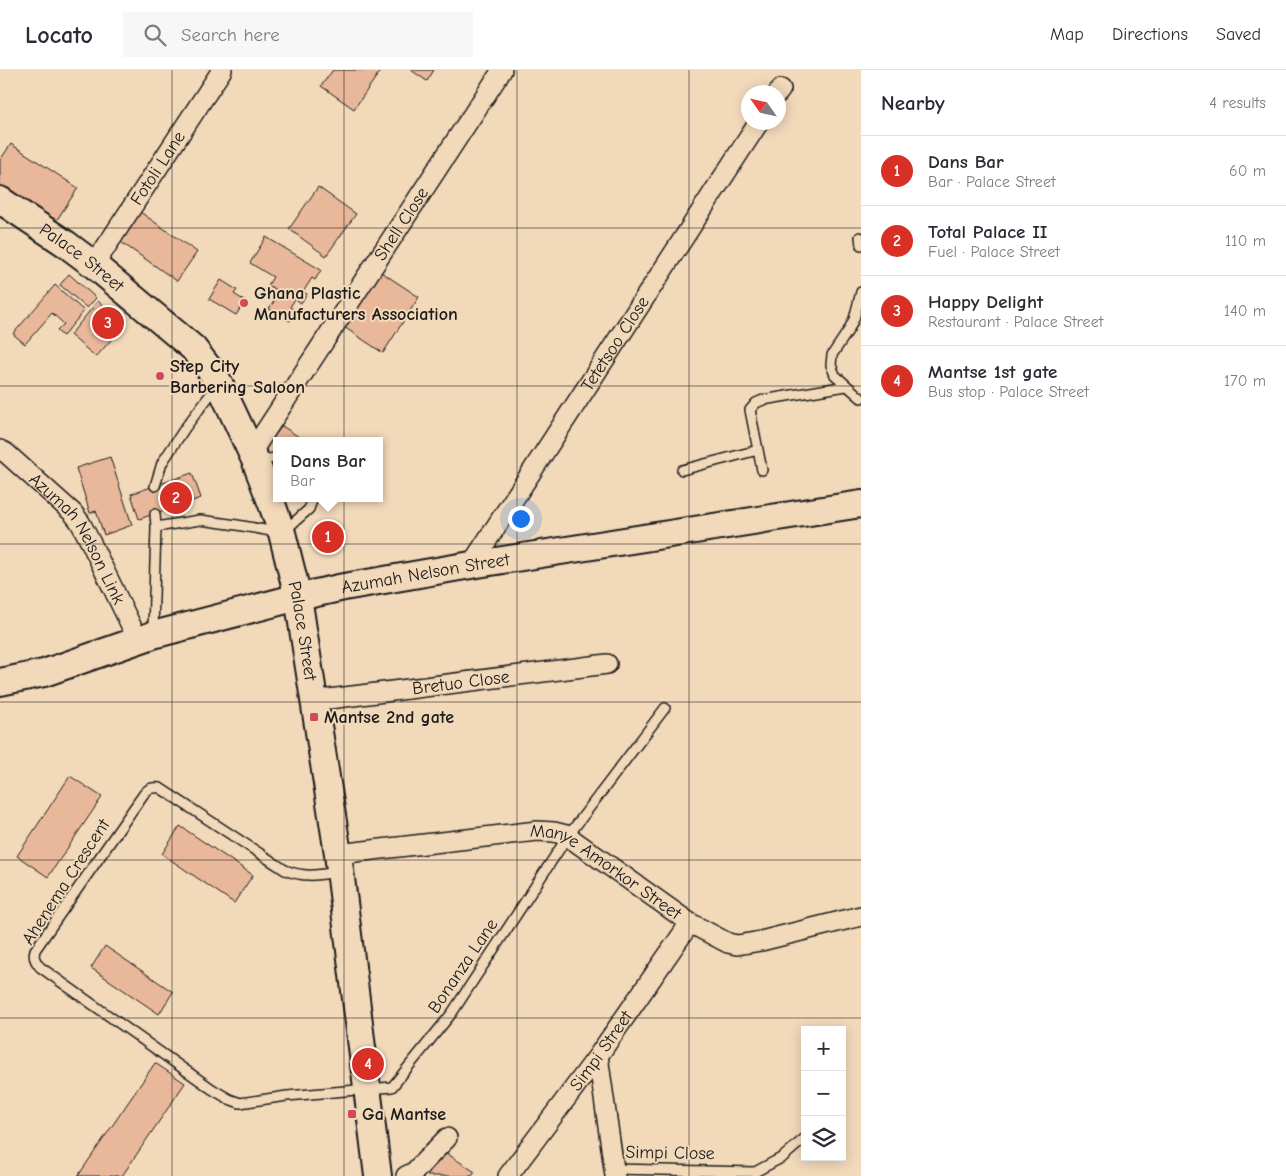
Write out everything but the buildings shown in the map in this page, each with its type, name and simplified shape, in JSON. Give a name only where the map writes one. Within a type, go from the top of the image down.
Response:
[{"type":"street","name":"Fotoli Lane","points":[[94,265],[222,70]]},
{"type":"street","name":"Shell Close","points":[[273,437],[502,70]]},
{"type":"street","name":"Tetetsoo Close","points":[[471,566],[754,130]]},
{"type":"street","name":"Palace Street","points":[[0,200],[94,265],[193,348],[219,383],[261,457],[273,500]]},
{"type":"street","name":"Shell Close","points":[[261,457],[273,438]]},
{"type":"street","name":"Azumah Nelson Link","points":[[0,450],[6,453],[73,513],[80,522],[145,637]]},
{"type":"street","name":"Palace Street","points":[[274,502],[298,597],[339,863],[378,1176]]},
{"type":"street","name":"Azumah Nelson Street","points":[[0,682],[44,673],[145,637],[298,597],[344,587],[861,504]]},
{"type":"street","name":"Bretuo Close","points":[[313,701],[607,664]]},
{"type":"street","name":"Manye Amorkor Street","points":[[339,863],[537,831],[554,832],[568,836],[690,923],[728,943],[737,945],[761,941],[861,916]]},
{"type":"street","name":"Simpi Street","points":[[508,1176],[598,1056],[690,923]]},
{"type":"street","points":[[598,1056],[615,1172]]},
{"type":"street","points":[[406,1176],[414,1172],[448,1138]]},
{"type":"lane","points":[[860,237],[861,245]]},
{"type":"lane","points":[[861,292],[854,319],[832,355],[831,365],[835,375],[861,398]]},
{"type":"lane","points":[[155,486],[162,463],[185,428],[219,383]]},
{"type":"lane","points":[[762,470],[750,410],[756,403],[763,400],[846,386]]},
{"type":"lane","points":[[682,470],[758,450]]},
{"type":"lane","points":[[156,527],[200,520],[282,532],[310,509],[312,502]]},
{"type":"lane","points":[[145,637],[156,527],[155,514]]},
{"type":"lane","name":"Bonanza Lane","points":[[366,1089],[392,1087],[452,1013],[568,836],[665,708]]},
{"type":"lane","name":"Ahenema Crescent","points":[[339,863],[312,876],[294,874],[160,788],[151,788],[138,803],[35,950],[34,955],[40,967],[212,1089],[230,1099],[240,1103],[287,1096],[366,1089]]},
{"type":"lane","name":"Simpi Close","points":[[615,1172],[755,1172],[783,1157],[801,1141]]},
{"type":"place","name":"Ghana Plastic Manufacturers Association","points":[[244,303]]},
{"type":"place","name":"Happy Delight","points":[[108,323]]},
{"type":"place","name":"Step City Barbering Saloon","points":[[160,376]]},
{"type":"place","name":"Total Palace II","points":[[176,498]]},
{"type":"place","name":"Dans Bar","points":[[328,537]]},
{"type":"place","name":"Mantse 2nd gate","points":[[314,717]]},
{"type":"place","name":"Mantse 1st gate","points":[[368,1064]]},
{"type":"place","name":"Ga Mantse","points":[[352,1114]]}]
